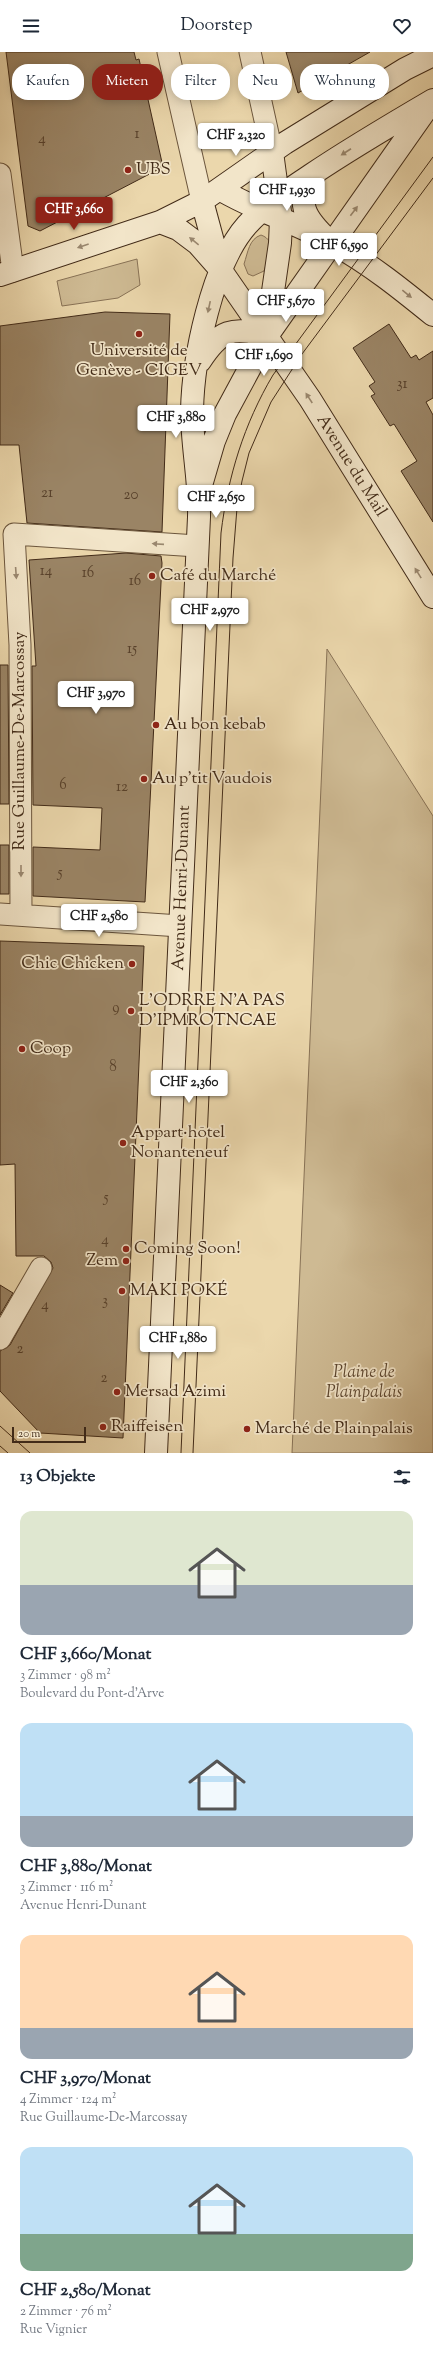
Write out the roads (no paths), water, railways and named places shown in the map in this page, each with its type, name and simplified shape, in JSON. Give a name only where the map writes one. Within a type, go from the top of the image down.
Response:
[{"type":"main road","points":[[6,273],[160,222],[202,201],[221,190],[272,152],[433,54]]},
{"type":"main road","points":[[267,336],[433,100]]},
{"type":"main road","name":"Avenue Henri-Dunant","points":[[156,1453],[200,491],[193,438],[195,376],[210,298],[220,269],[234,243],[246,226],[261,210],[278,197],[376,133],[433,100]]},
{"type":"main road","points":[[267,336],[280,243],[281,220],[272,152]]},
{"type":"main road","points":[[317,171],[304,192],[302,204],[306,216],[333,243]]},
{"type":"main road","points":[[221,190],[281,220],[333,243],[381,274],[433,315]]},
{"type":"main road","points":[[202,201],[220,269]]},
{"type":"main road","points":[[160,222],[178,229],[198,244],[220,269]]},
{"type":"main road","name":"Avenue du Mail","points":[[220,269],[324,420],[433,597]]},
{"type":"main road","points":[[195,376],[210,345],[226,332],[245,330],[267,336]]},
{"type":"main road","name":"Avenue Henri-Dunant","points":[[200,491],[214,441],[231,403],[267,336]]},
{"type":"street","points":[[168,52],[202,201]]},
{"type":"street","points":[[250,52],[272,152]]},
{"type":"street","points":[[193,160],[204,177],[221,190]]},
{"type":"street","points":[[0,174],[6,273]]},
{"type":"street","name":"Rue Guillaume-De-Marcossay","points":[[21,915],[20,645],[14,534],[197,546]]},
{"type":"street","points":[[0,914],[180,926]]},
{"type":"street","points":[[0,1339],[41,1268]]},
{"type":"tram line","points":[[181,1453],[221,533],[228,491],[246,431],[273,375],[433,157]]},
{"type":"tram line","points":[[193,1453],[233,558],[237,508],[242,481],[249,453],[271,402],[302,354],[433,178]]},
{"type":"tram line","points":[[0,1426],[30,1453]]},
{"type":"tram line","points":[[0,1446],[8,1453]]},
{"type":"place","name":"UBS","points":[[128,170]]},
{"type":"place","name":"Université de Genève - CIGEV","points":[[139,334]]},
{"type":"place","name":"Café du Marché","points":[[152,576]]},
{"type":"place","name":"Au bon kebab","points":[[156,725]]},
{"type":"place","name":"Au p'tit Vaudois","points":[[144,779]]},
{"type":"place","name":"Chic Chicken","points":[[132,964]]},
{"type":"place","name":"L'ODRRE N'A PAS D'IPMROTNCAE","points":[[131,1011]]},
{"type":"place","name":"Coop","points":[[22,1049]]},
{"type":"place","name":"Appart‧hōtel Nonanteneuf","points":[[123,1143]]},
{"type":"place","name":"Coming Soon!","points":[[126,1249]]},
{"type":"place","name":"Zem","points":[[126,1261]]},
{"type":"place","name":"MAKI POKÉ","points":[[122,1291]]},
{"type":"place","name":"Mersad Azimi","points":[[117,1392]]},
{"type":"place","name":"Raiffeisen","points":[[103,1427]]},
{"type":"place","name":"Marché de Plainpalais","points":[[247,1429]]},
{"type":"park label","name":"Plaine de Plainpalais","points":[[364,1383]]}]
